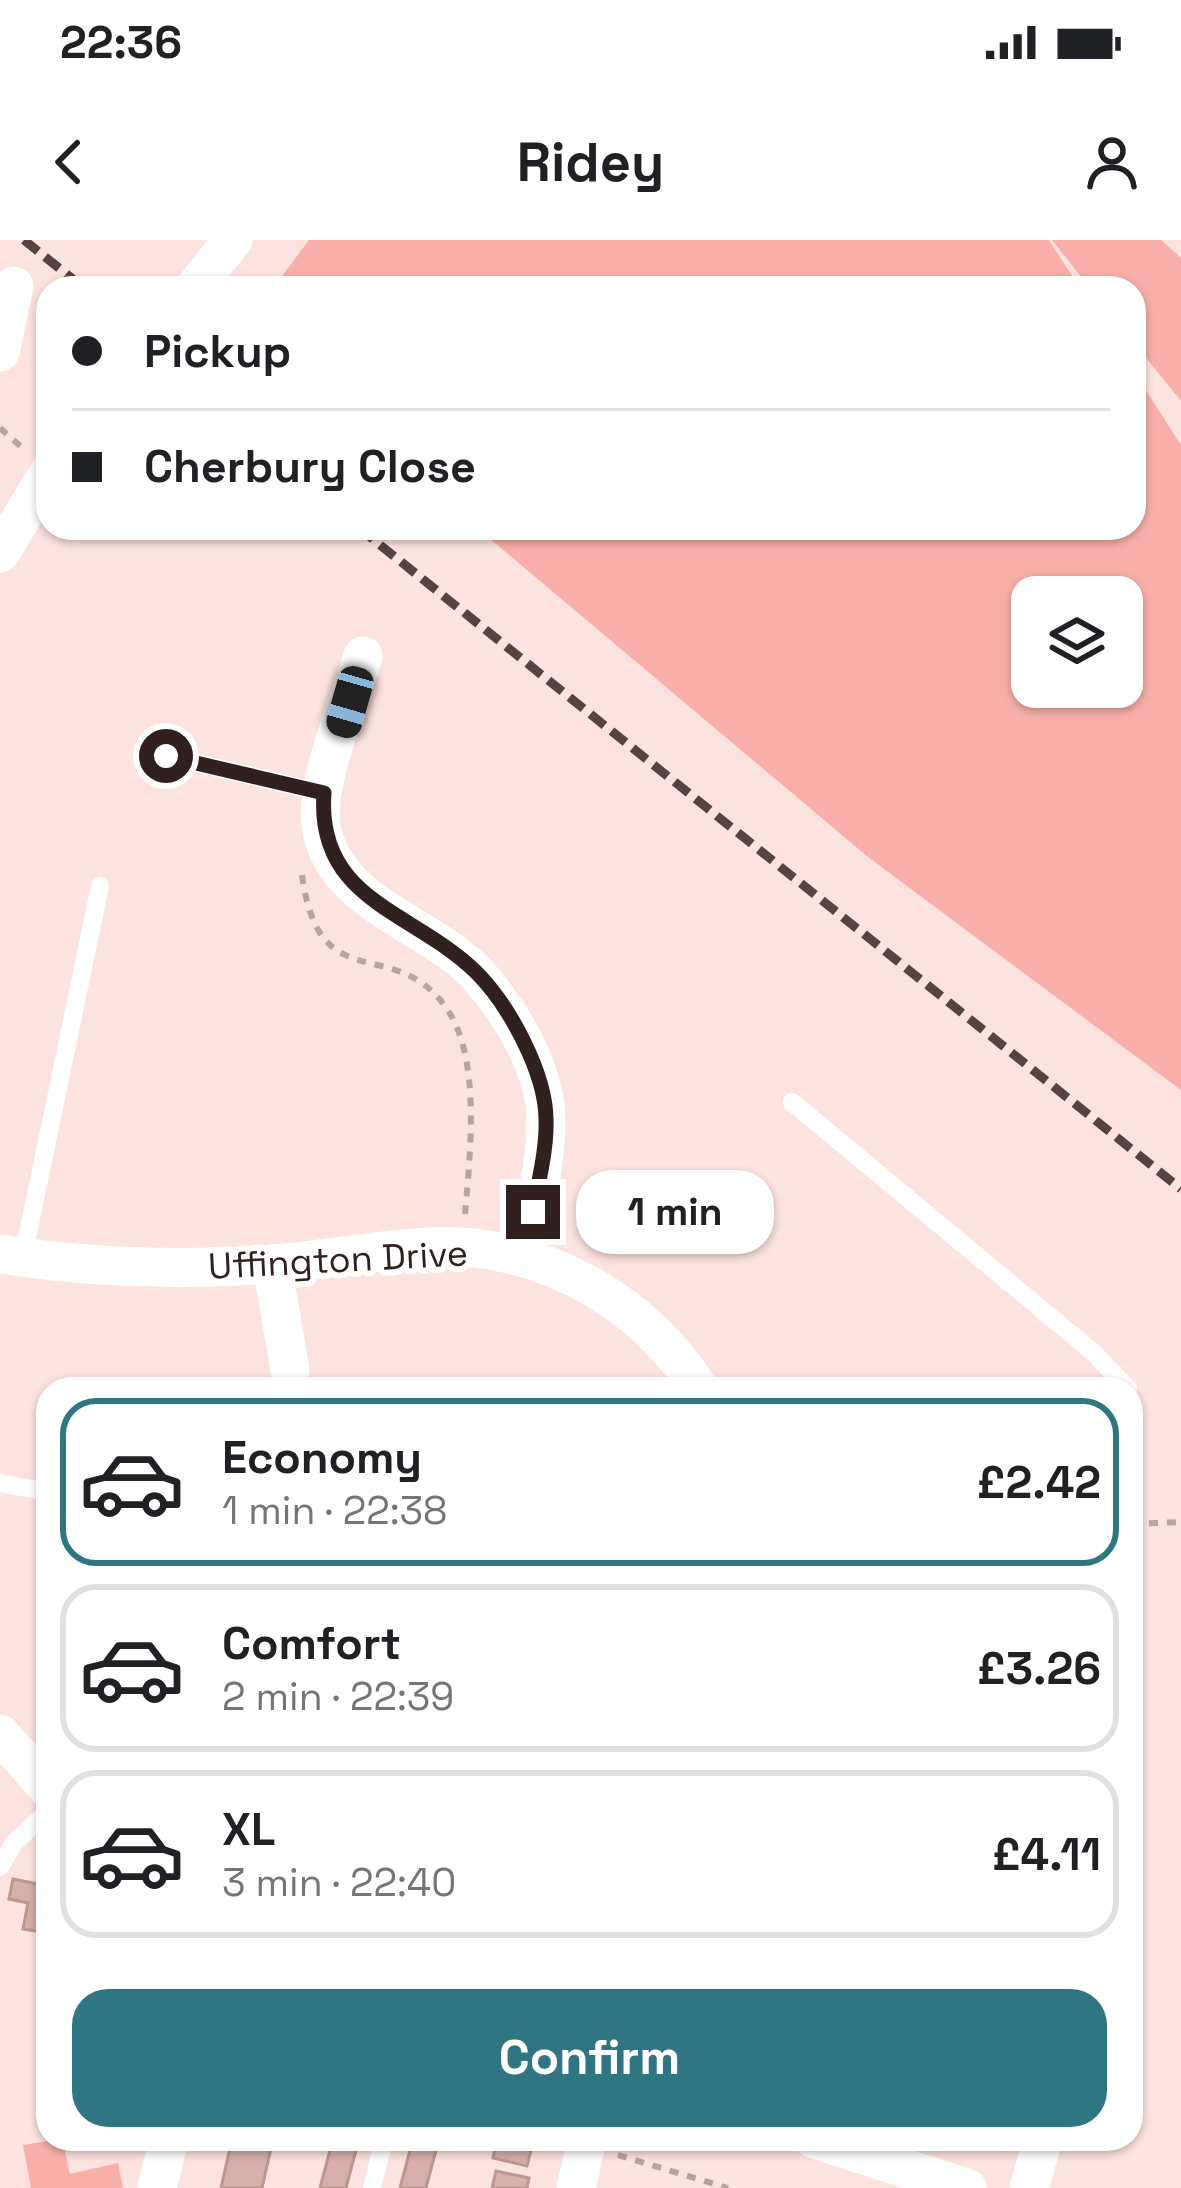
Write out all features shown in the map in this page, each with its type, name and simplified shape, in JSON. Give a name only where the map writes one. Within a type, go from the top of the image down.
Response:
[{"type":"street","points":[[204,276],[233,240]]},
{"type":"street","points":[[0,352],[14,286]]},
{"type":"street","points":[[0,553],[36,477]]},
{"type":"street","points":[[363,656],[322,809],[337,865],[376,904],[476,972],[534,1058],[547,1119],[526,1258]]},
{"type":"street","name":"Uffington Drive","points":[[12,1256],[144,1269],[272,1264],[462,1247],[526,1258],[587,1282],[649,1326],[689,1377]]},
{"type":"street","points":[[272,1264],[290,1370]]},
{"type":"street","points":[[0,1734],[36,1774]]},
{"type":"street","points":[[157,2188],[166,2151]]},
{"type":"street","points":[[576,2188],[584,2151]]},
{"type":"street","points":[[879,2151],[967,2188]]},
{"type":"street","points":[[1029,2188],[1040,2151]]},
{"type":"lane","points":[[166,756],[322,809]]},
{"type":"lane","points":[[12,1256],[100,886]]},
{"type":"lane","points":[[792,1102],[1094,1353],[1117,1377]]},
{"type":"lane","points":[[0,1483],[36,1490]]},
{"type":"lane","points":[[0,1867],[14,1843],[36,1822]]},
{"type":"lane","points":[[372,2188],[381,2151]]},
{"type":"path","points":[[0,428],[36,461]]},
{"type":"path","points":[[322,809],[302,874],[308,919],[326,946],[423,983],[448,1009],[466,1067],[472,1132],[462,1247]]},
{"type":"path","points":[[1143,1523],[1181,1522]]},
{"type":"path","points":[[616,2171],[619,2154],[728,2188]]},
{"type":"shaded area","points":[[309,240],[1049,240],[1072,276],[282,276]]},
{"type":"shaded area","points":[[1052,240],[1161,240],[1181,258],[1181,401],[1146,358],[1146,276],[1080,276]]},
{"type":"shaded area","points":[[1146,391],[1181,445],[1181,1090],[868,857],[491,540],[1146,540]]},
{"type":"shaded area","points":[[36,2143],[36,2151],[65,2151],[70,2174],[118,2163],[123,2188],[31,2188],[23,2145]]},
{"type":"building","points":[[13,1879],[36,1884],[36,1931],[23,1929],[28,1903],[9,1899]]},
{"type":"building","points":[[229,2151],[270,2151],[262,2188],[221,2188]]},
{"type":"building","points":[[330,2151],[356,2151],[346,2188],[320,2188]]},
{"type":"building","points":[[410,2151],[436,2151],[426,2188],[400,2188]]},
{"type":"building","points":[[494,2151],[531,2151],[527,2166],[493,2158]]},
{"type":"building","points":[[496,2171],[529,2178],[527,2188],[492,2188]]},
{"type":"railway","points":[[24,240],[69,276]]},
{"type":"railway","points":[[374,540],[1181,1189]]},
{"type":"route","points":[[166,756],[324,793],[321,826],[337,865],[376,904],[476,972],[534,1058],[547,1119],[533,1212]]}]
